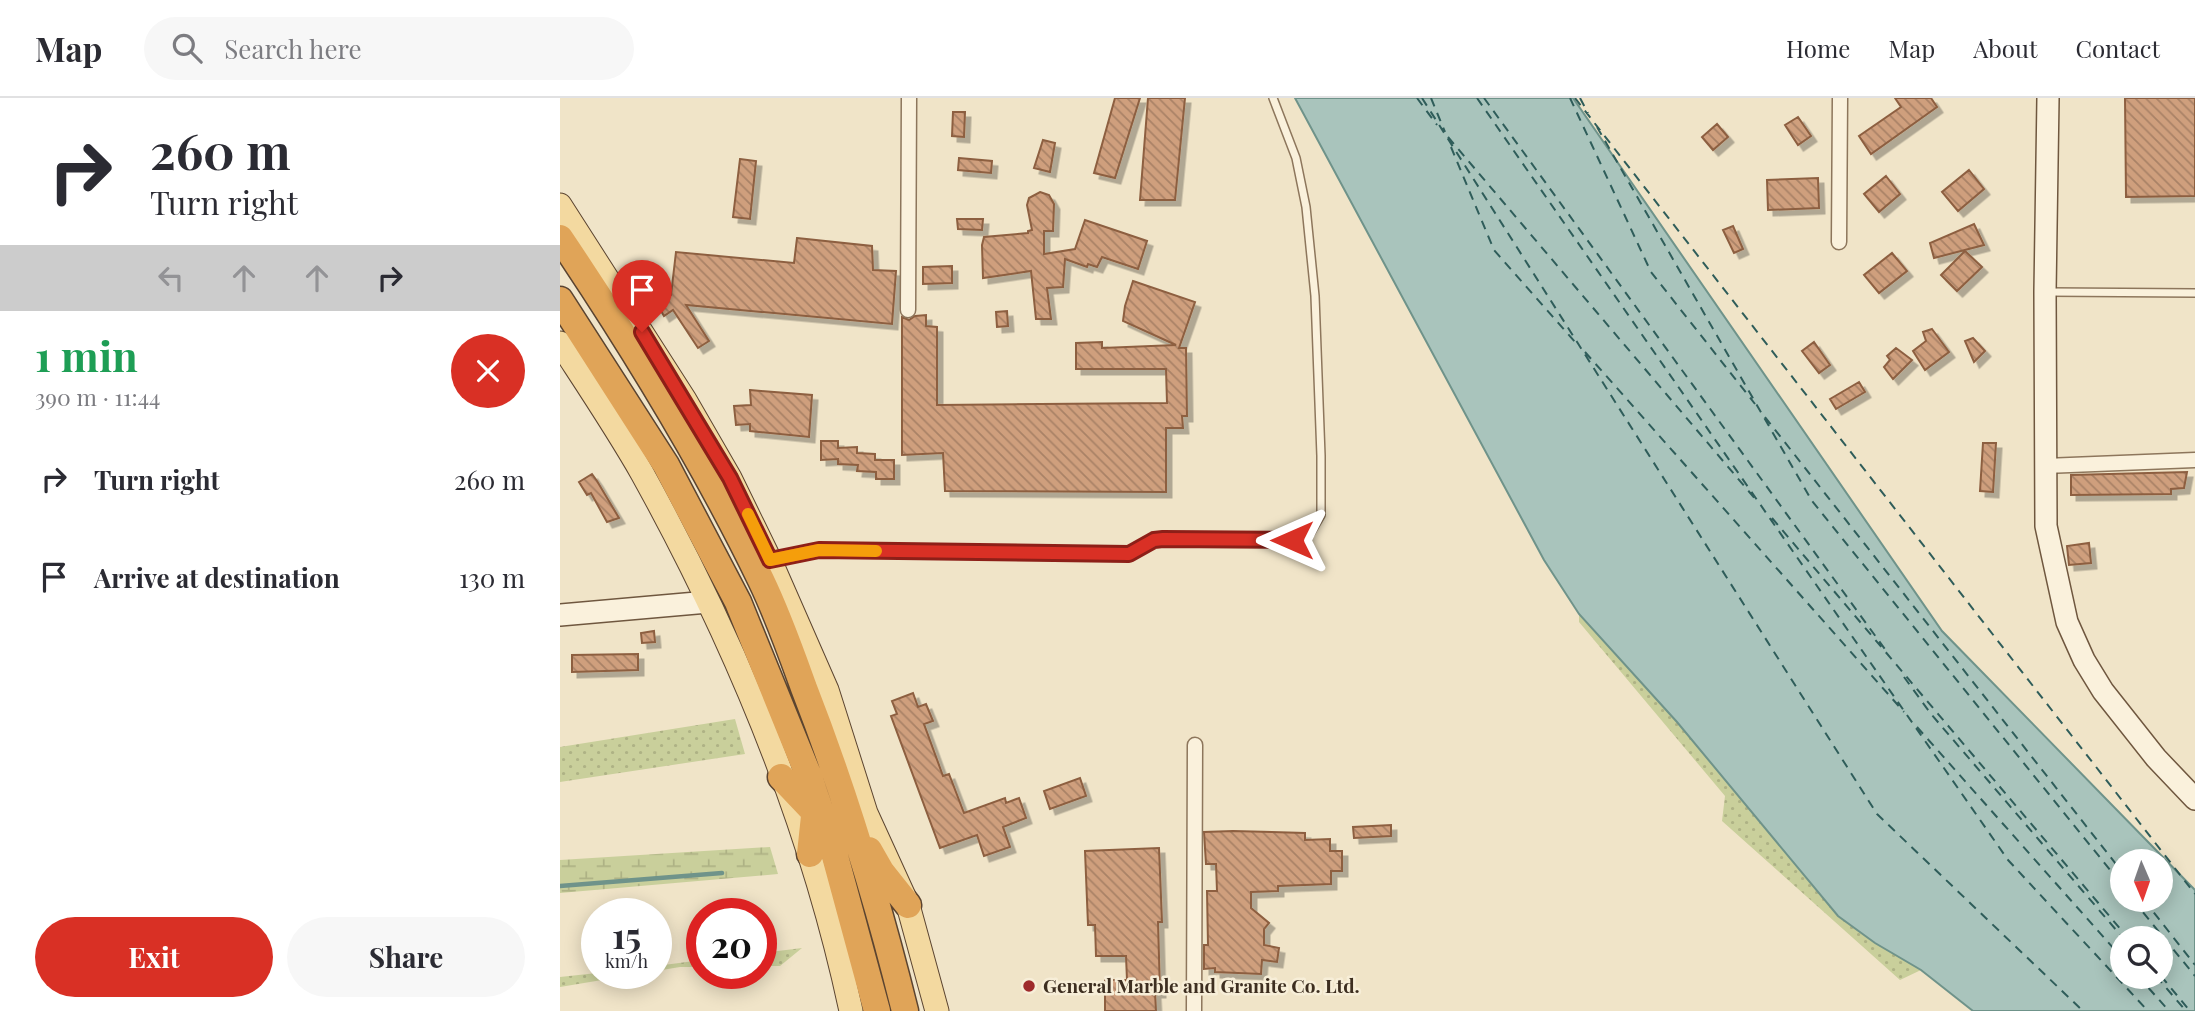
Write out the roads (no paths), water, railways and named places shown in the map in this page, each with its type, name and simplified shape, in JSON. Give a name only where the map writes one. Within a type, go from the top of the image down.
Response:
[{"type":"highway","points":[[560,238],[628,340],[685,436],[734,527],[781,627],[855,815],[881,871],[908,905]]},
{"type":"highway","points":[[560,300],[666,465],[718,561],[754,639],[808,774],[821,835],[877,1011]]},
{"type":"highway","points":[[781,777],[821,835]]},
{"type":"highway","points":[[821,835],[855,815]]},
{"type":"highway","points":[[855,815],[878,916],[905,1011]]},
{"type":"highway","points":[[878,916],[881,871]]},
{"type":"main road","points":[[2048,98],[2046,526],[2067,622],[2084,660],[2103,691],[2156,758],[2195,799]]},
{"type":"main road","points":[[560,205],[685,400],[730,478],[770,560],[827,691],[855,815],[908,905],[937,1011]]},
{"type":"main road","points":[[560,343],[641,472],[708,602],[748,689],[781,777],[821,835],[851,1011]]},
{"type":"main road","points":[[560,615],[708,602]]},
{"type":"street","points":[[908,310],[909,98]]},
{"type":"street","points":[[1839,242],[1840,98]]},
{"type":"street","points":[[2045,466],[2195,460]]},
{"type":"street","points":[[1194,1011],[1195,745]]},
{"type":"lane","points":[[770,560],[819,550],[1129,554],[1154,540],[1292,540],[1311,532],[1321,515],[1315,296],[1306,207],[1296,158],[1273,98]]},
{"type":"lane","points":[[2045,292],[2195,293]]},
{"type":"water","points":[[1295,98],[1573,98],[1942,631],[2155,849],[2110,849],[2110,912],[2174,912],[2174,869],[2195,890],[2195,1011],[1973,1011],[1921,970],[1875,943],[1838,916],[1677,722],[1579,614],[1544,560]]},
{"type":"waterway","points":[[560,886],[722,873]]},
{"type":"place","name":"General Marble and Granite Co. Ltd.","points":[[1029,986]]}]
